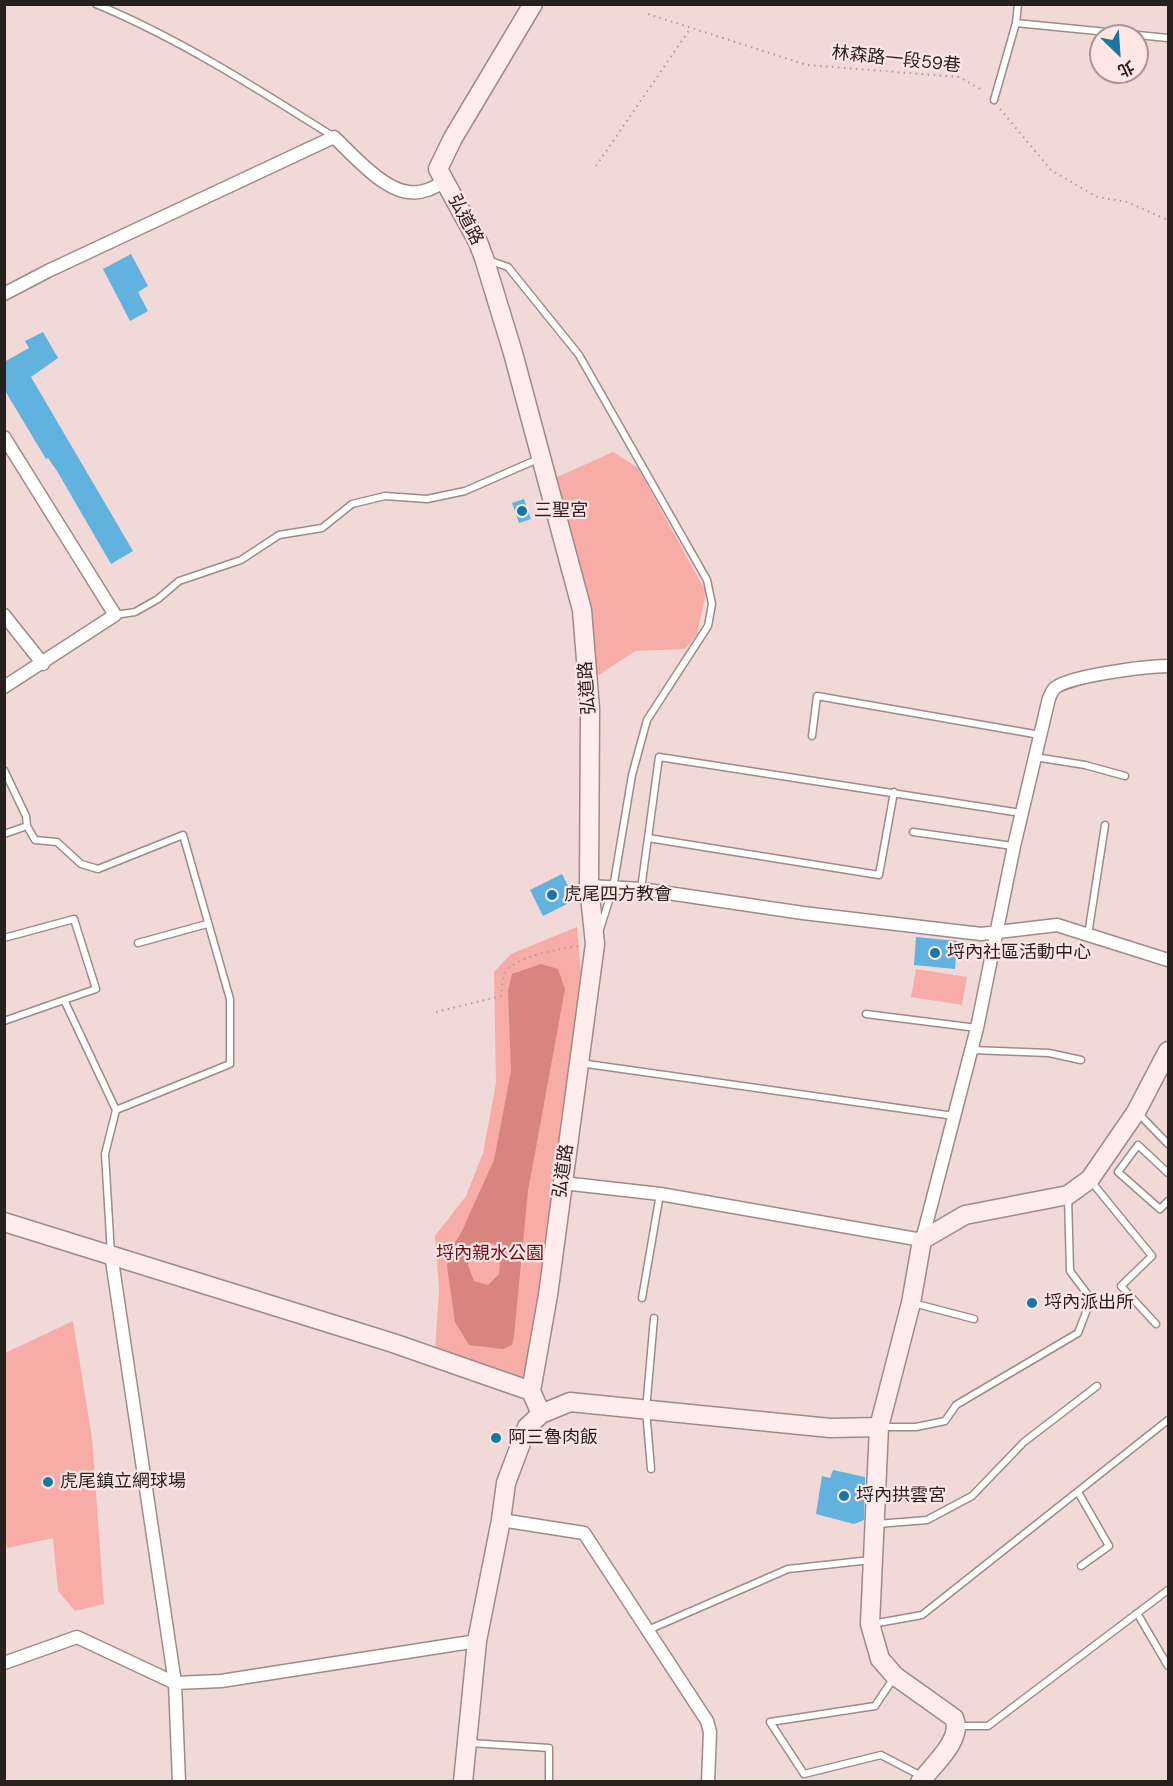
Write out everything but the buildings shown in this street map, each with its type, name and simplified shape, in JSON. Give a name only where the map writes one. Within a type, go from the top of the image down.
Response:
[{"type":"street","name":"弘道路","points":[[531,1391],[548,1294],[595,944],[589,886],[590,709],[582,610],[541,458],[484,258],[478,242],[438,169],[453,138],[533,4]]},
{"type":"street","points":[[4,294],[48,271],[334,137],[381,180],[407,193],[425,191],[444,182]]},
{"type":"street","points":[[4,437],[115,615],[43,664],[4,687]]},
{"type":"street","points":[[4,615],[43,664]]},
{"type":"street","points":[[922,1779],[955,1738],[958,1726],[954,1718],[895,1676],[880,1659],[870,1624],[879,1427],[911,1303],[922,1240],[977,1028],[1014,846],[1049,698],[1054,688],[1104,674],[1168,666]]},
{"type":"street","points":[[589,886],[641,889],[803,913],[981,934],[1057,925],[1168,960]]},
{"type":"street","points":[[563,1184],[660,1194],[922,1240],[965,1215],[1068,1195],[1090,1179],[1136,1112],[1168,1051]]},
{"type":"street","points":[[4,1222],[393,1343],[531,1391],[541,1414]]},
{"type":"street","points":[[111,1254],[175,1683],[179,1782]]},
{"type":"street","points":[[463,1782],[477,1641],[506,1483],[527,1427],[541,1414],[570,1402],[830,1428],[879,1427]]},
{"type":"street","points":[[501,1520],[584,1533],[707,1721],[710,1732],[708,1782]]},
{"type":"street","points":[[4,1663],[77,1637],[175,1683],[221,1681],[477,1641]]},
{"type":"lane","points":[[96,4],[137,21],[275,100],[334,137]]},
{"type":"lane","points":[[994,100],[1017,23],[1018,4]]},
{"type":"lane","points":[[1017,23],[1168,38]]},
{"type":"lane","points":[[484,258],[508,267],[579,356],[707,580],[712,604],[708,626],[647,720],[632,775],[614,888],[595,944]]},
{"type":"lane","points":[[115,615],[135,612],[158,599],[179,581],[241,560],[279,535],[322,528],[352,504],[385,496],[427,499],[465,491],[541,458]]},
{"type":"lane","points":[[812,736],[817,696],[1040,735]]},
{"type":"lane","points":[[641,889],[659,757],[1022,813]]},
{"type":"lane","points":[[1035,757],[1085,765],[1125,777]]},
{"type":"lane","points":[[4,770],[35,840],[57,842],[81,864],[98,869],[183,835],[230,999],[230,1064],[116,1110]]},
{"type":"lane","points":[[648,838],[879,874],[894,792]]},
{"type":"lane","points":[[1088,935],[1105,825]]},
{"type":"lane","points":[[4,834],[27,826]]},
{"type":"lane","points":[[913,832],[1014,846]]},
{"type":"lane","points":[[4,938],[75,919],[96,989],[4,1021]]},
{"type":"lane","points":[[138,943],[207,924]]},
{"type":"lane","points":[[64,1000],[116,1110],[105,1154],[111,1254]]},
{"type":"lane","points":[[866,1014],[977,1028]]},
{"type":"lane","points":[[971,1050],[1048,1053],[1081,1060]]},
{"type":"lane","points":[[579,1063],[954,1116]]},
{"type":"lane","points":[[1136,1112],[1168,1144]]},
{"type":"lane","points":[[1168,1173],[1138,1145],[1118,1172],[1160,1209],[1168,1202]]},
{"type":"lane","points":[[1090,1179],[1152,1256],[1121,1286],[1156,1324]]},
{"type":"lane","points":[[642,1298],[660,1194]]},
{"type":"lane","points":[[879,1427],[916,1427],[945,1420],[956,1405],[1078,1333],[1091,1299],[1070,1271],[1068,1195]]},
{"type":"lane","points":[[911,1303],[974,1319]]},
{"type":"lane","points":[[651,1469],[646,1410],[654,1318]]},
{"type":"lane","points":[[874,1524],[927,1520],[972,1496],[1024,1442],[1097,1386]]},
{"type":"lane","points":[[870,1624],[922,1615],[1168,1420]]},
{"type":"lane","points":[[1078,1492],[1110,1546],[1081,1566]]},
{"type":"lane","points":[[648,1630],[788,1569],[872,1560]]},
{"type":"lane","points":[[958,1726],[988,1726],[1168,1590]]},
{"type":"lane","points":[[1137,1613],[1168,1666]]},
{"type":"lane","points":[[895,1676],[875,1706],[770,1722],[804,1774],[881,1755],[922,1779]]},
{"type":"lane","points":[[466,1743],[549,1748],[549,1782]]},
{"type":"path","name":"林森路一段59巷","points":[[648,14],[807,65],[959,77],[980,87],[994,100],[1051,170],[1097,197],[1127,202],[1168,220]]},
{"type":"path","points":[[596,166],[690,29]]},
{"type":"path","points":[[436,1012],[501,996],[502,981],[509,969],[548,950],[595,944]]},
{"type":"green space","points":[[613,452],[638,468],[706,592],[697,634],[685,649],[635,651],[594,678],[555,478]]},
{"type":"green space","name":"埒內親水公園","points":[[577,927],[582,986],[526,1380],[435,1351],[439,1290],[435,1236],[466,1196],[483,1153],[496,1083],[494,972],[511,954]]},
{"type":"green space","points":[[916,969],[967,977],[962,1005],[911,997]]},
{"type":"green space","points":[[73,1321],[92,1438],[104,1604],[75,1611],[58,1591],[53,1538],[7,1548],[4,1532],[5,1353]]},
{"type":"shaded area","points":[[541,964],[558,969],[565,989],[528,1191],[514,1336],[512,1345],[503,1349],[469,1345],[455,1322],[447,1266],[449,1252],[461,1233],[494,1160],[511,1071],[508,991],[512,974]],"holes":[[[484,1242],[497,1245],[500,1260],[499,1274],[488,1285],[474,1281],[468,1265],[472,1248]]]},
{"type":"place","name":"三聖宮","points":[[522,511]]},
{"type":"place","name":"虎尾四方教會","points":[[552,895]]},
{"type":"place","name":"埒內社區活動中心","points":[[935,953]]},
{"type":"place","name":"埒內派出所","points":[[1032,1303]]},
{"type":"place","name":"阿三魯肉飯","points":[[496,1438]]},
{"type":"place","name":"虎尾鎮立網球場","points":[[48,1482]]},
{"type":"place","name":"埒內拱雲宮","points":[[844,1496]]}]
